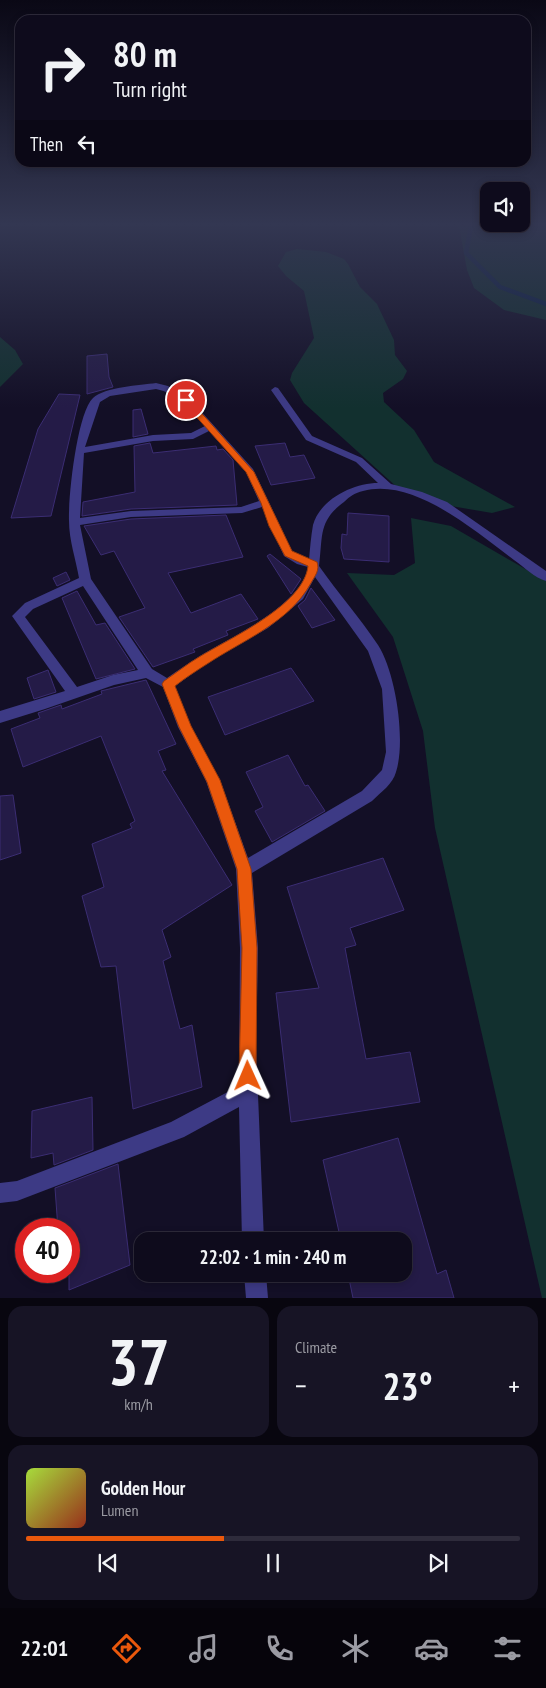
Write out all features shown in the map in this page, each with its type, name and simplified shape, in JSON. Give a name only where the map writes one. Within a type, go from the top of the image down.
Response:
[{"type":"street","points":[[244,869],[367,796],[382,782],[389,772],[392,752],[389,689],[374,648],[333,594],[314,565],[288,554],[250,472],[186,400],[165,388],[156,386],[107,394],[96,400],[91,410],[79,450],[74,522],[85,580],[147,673],[168,684],[185,727],[213,780],[244,869],[250,948],[248,1091],[253,1232]]},
{"type":"street","points":[[275,390],[309,438],[359,460],[386,486]]},
{"type":"street","points":[[79,450],[153,438],[192,436],[210,427]]},
{"type":"street","points":[[168,684],[203,660],[271,619],[299,596],[313,571],[319,523],[327,509],[351,491],[370,486],[386,486],[418,494],[443,504],[546,577]]},
{"type":"street","points":[[74,522],[131,514],[242,510],[265,503]]},
{"type":"street","points":[[74,694],[60,670],[32,638],[18,616],[29,606],[85,580]]},
{"type":"street","points":[[0,716],[74,694],[112,680],[147,673]]},
{"type":"street","points":[[0,1193],[17,1191],[177,1130],[248,1091]]},
{"type":"street","points":[[256,1282],[257,1298]]},
{"type":"green space","points":[[299,287],[360,287],[377,304],[394,340],[395,355],[407,371],[403,379],[383,393],[384,402],[414,430],[434,462],[515,507],[492,513],[445,505],[399,489],[304,403],[290,380],[292,373],[314,338],[304,291]]},
{"type":"green space","points":[[473,287],[546,287],[546,320],[504,310]]},
{"type":"green space","points":[[0,337],[15,350],[23,364],[0,387]]},
{"type":"green space","points":[[411,518],[451,526],[546,581],[546,1298],[542,1298],[435,828],[423,731],[393,637],[347,573],[394,575],[415,563]]},
{"type":"building","points":[[107,354],[109,377],[113,387],[87,394],[87,356]]},
{"type":"building","points":[[59,394],[80,395],[51,516],[11,518],[38,429]]},
{"type":"building","points":[[141,409],[148,434],[133,437],[133,410]]},
{"type":"building","points":[[150,443],[153,453],[216,446],[217,450],[223,449],[233,460],[237,505],[131,509],[82,516],[83,502],[135,492],[134,446]]},
{"type":"building","points":[[285,443],[290,457],[304,455],[315,478],[271,485],[255,446]]},
{"type":"building","points":[[348,513],[389,516],[389,562],[344,559],[341,548],[342,534],[347,535]]},
{"type":"building","points":[[226,515],[243,557],[168,573],[191,613],[241,594],[258,619],[226,631],[228,635],[193,649],[195,652],[153,667],[119,617],[145,608],[114,551],[101,555],[84,526],[131,519]]},
{"type":"building","points":[[270,554],[301,579],[291,594],[267,556]]},
{"type":"building","points":[[66,572],[70,580],[57,586],[53,578]]},
{"type":"building","points":[[311,588],[335,620],[312,628],[298,606],[305,600]]},
{"type":"building","points":[[77,591],[96,625],[105,623],[135,669],[96,679],[62,598]]},
{"type":"building","points":[[291,668],[314,701],[225,735],[208,697]]},
{"type":"building","points":[[48,670],[56,692],[34,699],[27,678]]},
{"type":"building","points":[[146,680],[176,744],[158,751],[166,770],[162,771],[232,885],[162,930],[171,957],[163,961],[180,1029],[192,1025],[202,1087],[133,1109],[116,966],[101,967],[82,896],[104,887],[92,844],[132,828],[130,824],[135,821],[101,736],[23,767],[11,729],[40,718],[38,713],[61,705],[62,709],[102,694],[101,691]]},
{"type":"building","points":[[288,755],[305,786],[308,785],[325,811],[272,842],[255,811],[263,807],[246,772]]},
{"type":"building","points":[[13,795],[21,853],[0,860],[0,796]]},
{"type":"building","points":[[383,858],[404,910],[350,928],[356,945],[345,948],[366,1059],[410,1052],[420,1102],[291,1122],[276,993],[319,988],[287,887]]},
{"type":"building","points":[[92,1097],[93,1150],[54,1165],[53,1153],[31,1158],[32,1111]]},
{"type":"building","points":[[398,1138],[437,1274],[446,1270],[454,1298],[353,1298],[350,1282],[412,1282],[412,1232],[339,1232],[323,1160]]},
{"type":"building","points":[[118,1164],[130,1265],[69,1290],[69,1283],[80,1283],[80,1218],[57,1218],[55,1188]]},
{"type":"waterway","points":[[500,287],[546,304]]},
{"type":"route","points":[[186,400],[250,472],[288,554],[314,565],[313,571],[299,596],[264,625],[203,660],[168,684],[178,703],[185,727],[213,780],[244,869],[250,948],[248,1076]]}]
